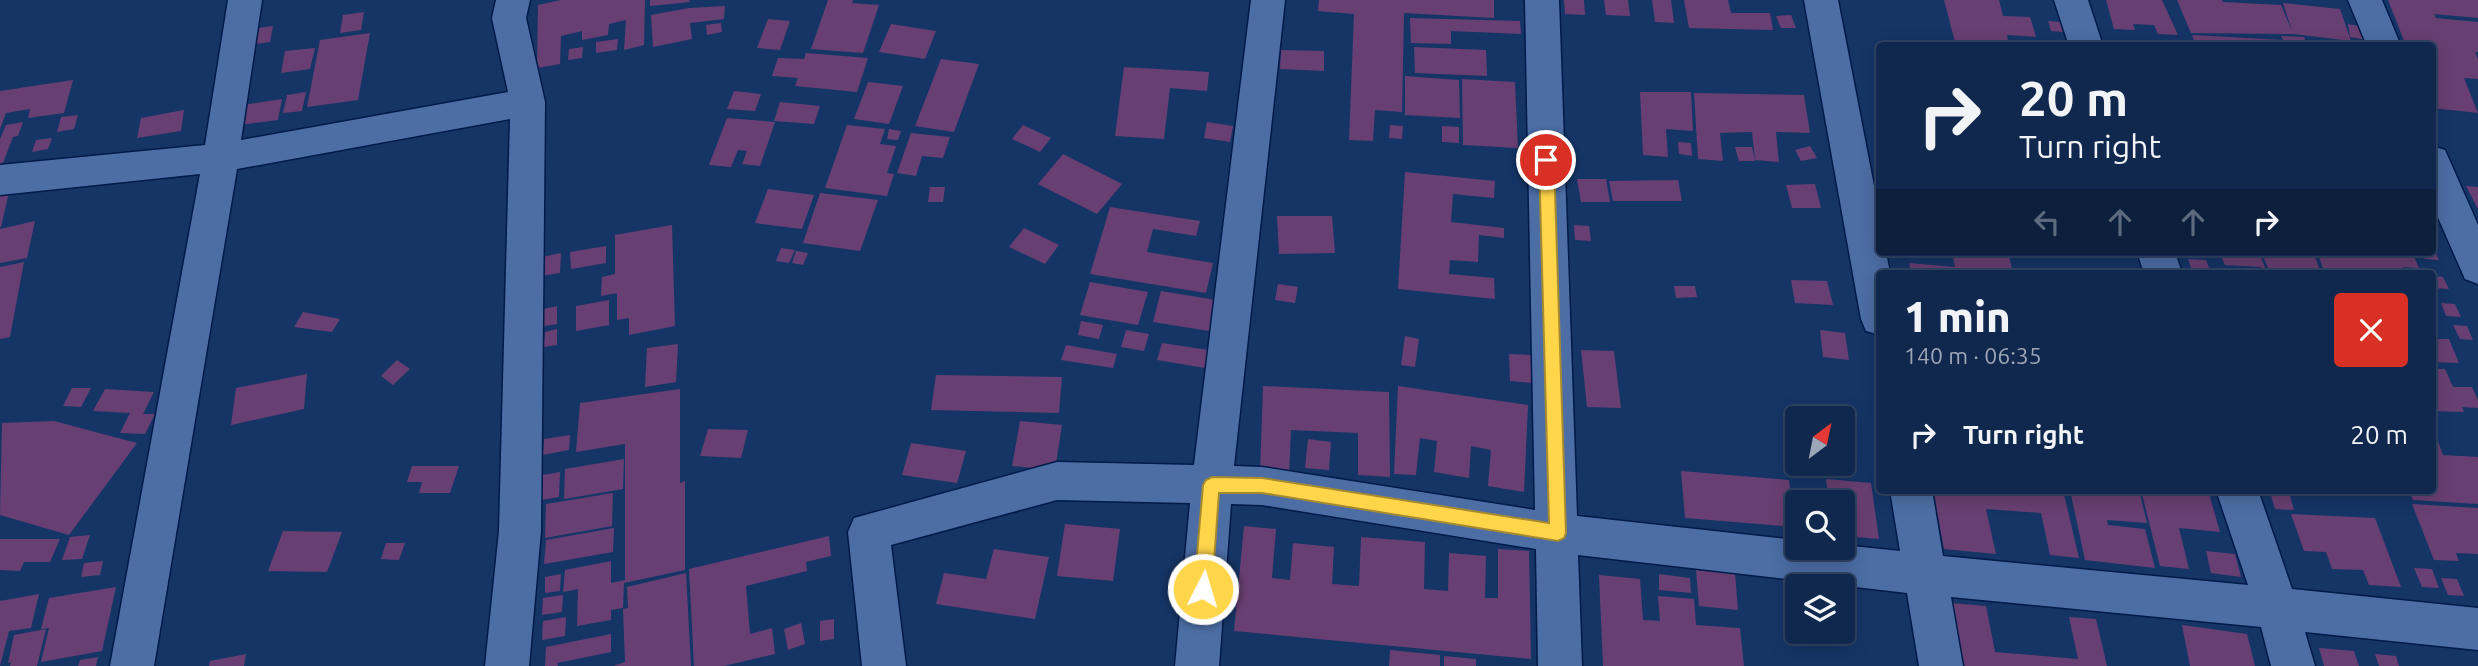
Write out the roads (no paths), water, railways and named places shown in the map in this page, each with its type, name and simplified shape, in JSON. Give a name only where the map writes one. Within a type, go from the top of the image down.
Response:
[{"type":"street","points":[[132,666],[221,158],[245,0]]},
{"type":"street","points":[[507,666],[520,531],[528,102],[509,18],[513,0]]},
{"type":"street","points":[[1197,666],[1212,485],[1268,0]]},
{"type":"street","points":[[1542,0],[1560,666]]},
{"type":"street","points":[[1821,0],[1876,297]]},
{"type":"street","points":[[2071,0],[2086,42]]},
{"type":"street","points":[[2365,0],[2382,42]]},
{"type":"street","points":[[0,180],[221,158],[528,102]]},
{"type":"street","points":[[2436,169],[2478,268]]},
{"type":"street","points":[[884,666],[869,532],[1057,481],[1262,485],[1558,533],[2086,592],[2478,629]]},
{"type":"street","points":[[1912,494],[1941,666]]},
{"type":"street","points":[[2238,494],[2277,608],[2293,666]]}]
